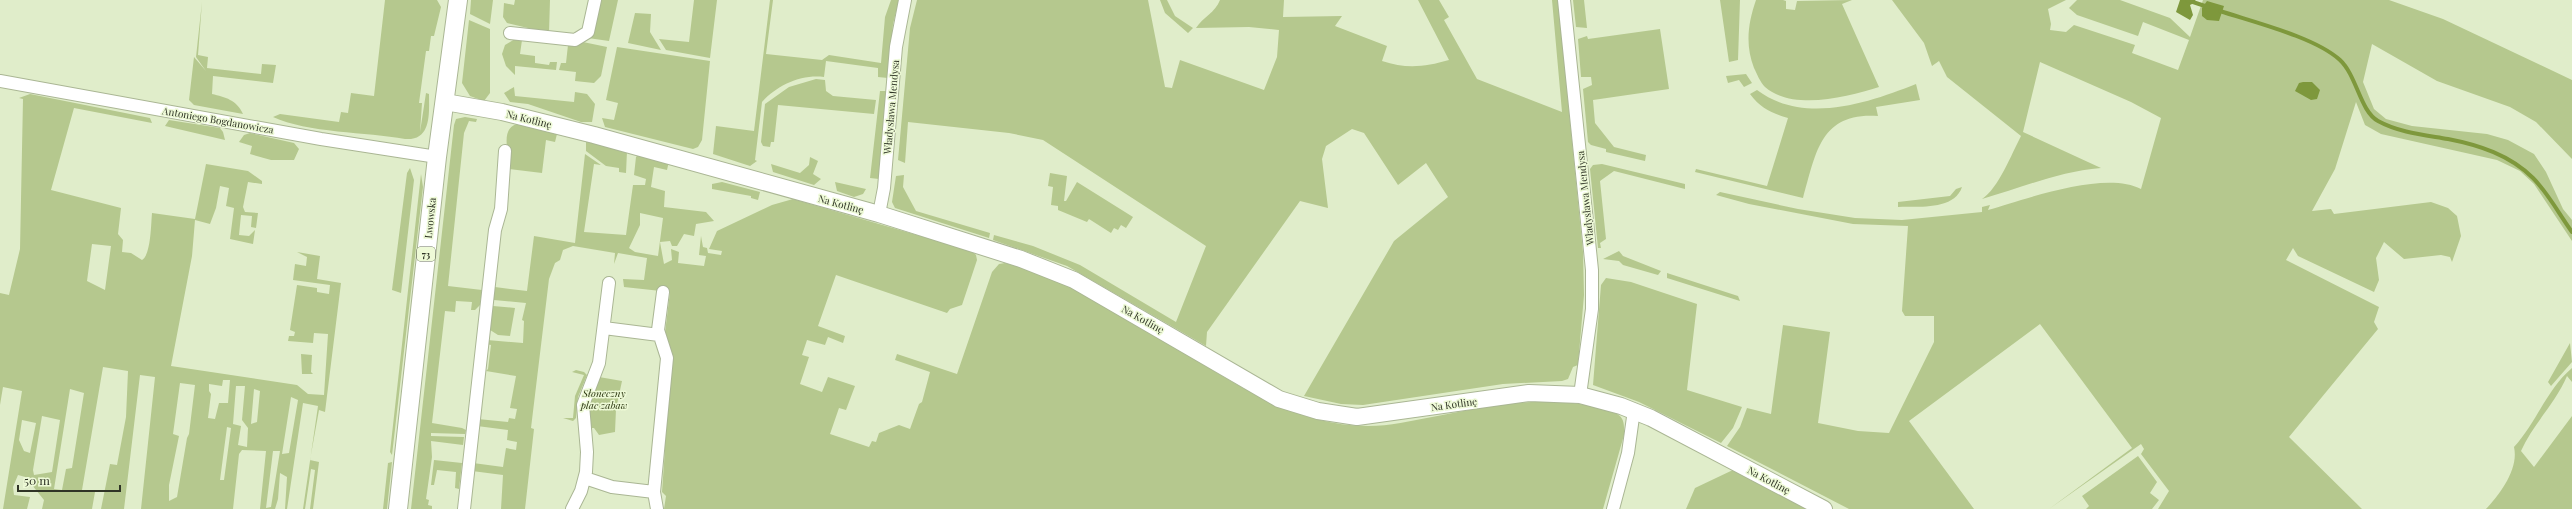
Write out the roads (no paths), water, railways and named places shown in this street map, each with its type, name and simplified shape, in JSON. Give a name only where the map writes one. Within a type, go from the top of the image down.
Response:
[{"type":"main road","name":"Lwowska","points":[[398,509],[437,157],[458,0]]},
{"type":"street","points":[[510,32],[575,40],[588,32],[596,0]]},
{"type":"street","name":"Władysława Mendysa","points":[[879,214],[884,188],[896,47],[905,0]]},
{"type":"street","name":"Władysława Mendysa","points":[[1564,0],[1592,270],[1591,316],[1580,395]]},
{"type":"street","name":"Antoniego Bogdanowicza","points":[[0,81],[321,139],[437,157]]},
{"type":"street","name":"Na Kotlinę","points":[[445,102],[496,111],[594,135],[879,214],[1059,273],[1164,331],[1268,393],[1318,412],[1356,417],[1529,393],[1580,395],[1634,410],[1670,427],[1824,509]]},
{"type":"street","points":[[464,509],[494,230],[501,209],[505,151]]},
{"type":"street","points":[[572,509],[585,478],[587,452],[583,405],[599,363],[609,283]]},
{"type":"street","points":[[657,509],[654,492],[667,358],[659,335],[662,292]]},
{"type":"street","points":[[604,328],[659,335]]},
{"type":"street","points":[[1613,509],[1628,453],[1634,410]]},
{"type":"street","points":[[585,478],[612,487],[654,492]]},
{"type":"waterway","points":[[2187,0],[2208,7]]},
{"type":"waterway","points":[[2220,11],[2300,37],[2329,52],[2340,60],[2346,67],[2367,110],[2378,121],[2404,131],[2471,144],[2494,152],[2514,163],[2533,178],[2549,197],[2572,232]]},
{"type":"park label","name":"Słoneczny plac zabaw","points":[[604,398]]}]
